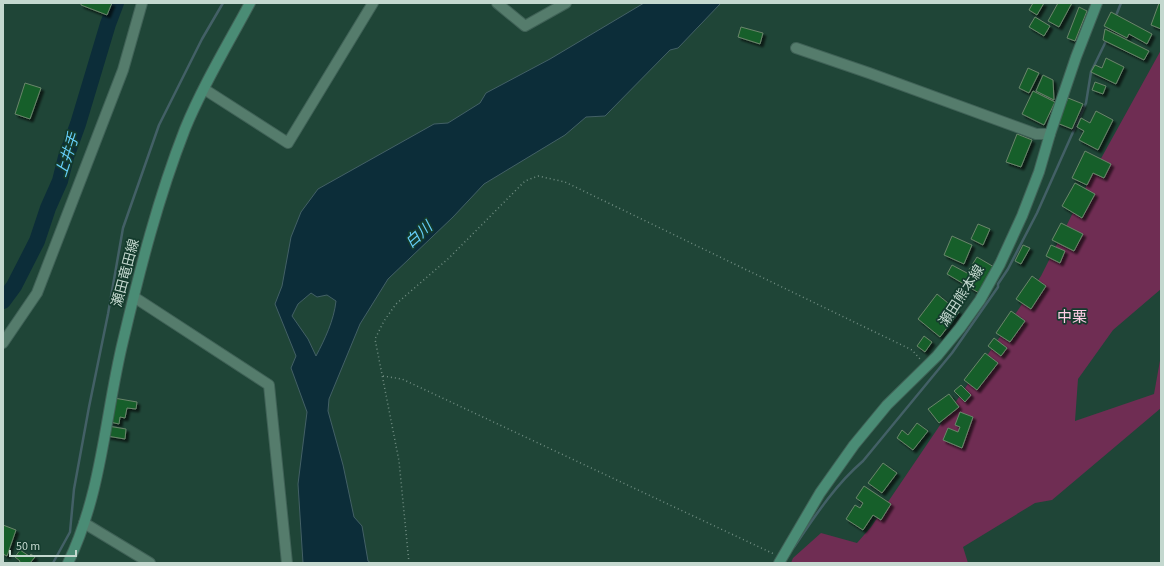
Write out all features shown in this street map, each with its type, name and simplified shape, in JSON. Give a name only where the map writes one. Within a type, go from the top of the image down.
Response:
[{"type":"main road","name":"瀬田竜田線","points":[[68,563],[92,500],[99,470],[111,395],[134,297],[164,186],[186,128],[204,89],[250,3]]},
{"type":"main road","name":"瀬田熊本線","points":[[778,559],[820,493],[854,445],[887,406],[937,356],[980,300],[1000,264],[1022,216],[1039,172],[1076,57],[1097,3]]},
{"type":"street","points":[[3,343],[37,293],[123,70],[142,3]]},
{"type":"street","points":[[204,89],[288,143],[373,3]]},
{"type":"street","points":[[497,3],[525,26],[566,3]]},
{"type":"street","points":[[796,48],[1036,134],[1050,134]]},
{"type":"street","points":[[134,297],[269,384],[287,563]]},
{"type":"street","points":[[84,523],[150,563]]},
{"type":"path","points":[[409,563],[399,461],[375,339],[384,321],[396,304],[449,258],[524,181],[538,176],[565,182],[905,346],[912,350],[927,367]]},
{"type":"path","points":[[383,376],[402,379],[778,559]]},
{"type":"shaded area","points":[[1161,50],[1161,289],[1113,330],[1078,379],[1075,421],[1154,394],[1161,355],[1161,408],[1052,500],[1035,503],[963,547],[968,563],[791,563],[793,558],[821,533],[857,543],[871,527],[1041,276],[1093,173]]},
{"type":"water","name":"白川","points":[[644,3],[721,3],[678,48],[670,50],[605,116],[586,117],[565,135],[484,184],[453,217],[388,279],[360,324],[329,399],[328,411],[343,465],[354,517],[362,526],[368,561],[371,563],[303,563],[298,484],[307,412],[291,368],[296,356],[275,304],[282,286],[291,237],[301,212],[318,189],[434,124],[448,123],[480,103],[486,93],[550,59]],"holes":[[[311,293],[317,297],[327,295],[336,301],[326,336],[316,356],[308,339],[292,316],[298,304]]]},
{"type":"building","points":[[81,3],[112,3],[107,15],[81,5]]},
{"type":"building","points":[[1033,3],[1044,3],[1037,15],[1029,10]]},
{"type":"building","points":[[1058,3],[1072,3],[1059,27],[1048,21]]},
{"type":"building","points":[[1159,3],[1161,3],[1161,29],[1151,25]]},
{"type":"building","points":[[1079,7],[1087,11],[1075,41],[1067,38]]},
{"type":"building","points":[[1111,12],[1152,34],[1147,44],[1129,34],[1127,38],[1104,26]]},
{"type":"building","points":[[1035,17],[1050,26],[1044,36],[1029,27]]},
{"type":"building","points":[[741,27],[763,33],[760,44],[738,37]]},
{"type":"building","points":[[1105,29],[1149,51],[1144,60],[1103,40]]},
{"type":"building","points":[[1106,58],[1124,67],[1116,84],[1091,72],[1095,65],[1102,68]]},
{"type":"building","points":[[1028,68],[1039,73],[1029,93],[1019,88]]},
{"type":"building","points":[[1043,75],[1053,80],[1054,100],[1036,91]]},
{"type":"building","points":[[1095,82],[1106,86],[1103,94],[1092,90]]},
{"type":"building","points":[[25,83],[41,88],[30,119],[15,114]]},
{"type":"building","points":[[1033,91],[1055,102],[1044,125],[1022,114]]},
{"type":"building","points":[[1068,98],[1083,104],[1072,129],[1057,123]]},
{"type":"building","points":[[1096,111],[1113,120],[1098,150],[1079,140],[1084,131],[1077,127],[1081,118],[1090,123]]},
{"type":"building","points":[[1017,134],[1032,140],[1021,167],[1006,162]]},
{"type":"building","points":[[1085,151],[1111,164],[1104,178],[1093,173],[1087,185],[1072,178]]},
{"type":"building","points":[[1075,183],[1095,194],[1082,218],[1062,206]]},
{"type":"building","points":[[1061,223],[1083,234],[1074,251],[1052,240]]},
{"type":"building","points":[[978,224],[990,229],[983,245],[971,239]]},
{"type":"building","points":[[952,236],[972,245],[964,264],[944,255]]},
{"type":"building","points":[[1023,245],[1030,248],[1021,264],[1015,261]]},
{"type":"building","points":[[1051,245],[1065,251],[1060,263],[1046,256]]},
{"type":"building","points":[[977,257],[994,267],[979,293],[947,274],[952,265],[967,273]]},
{"type":"building","points":[[1032,276],[1046,286],[1031,309],[1016,299]]},
{"type":"building","points":[[937,294],[959,312],[940,337],[918,319]]},
{"type":"building","points":[[1011,311],[1025,321],[1010,342],[996,333]]},
{"type":"building","points":[[924,336],[932,342],[925,352],[917,346]]},
{"type":"building","points":[[994,338],[1007,348],[1001,356],[988,346]]},
{"type":"building","points":[[985,353],[998,363],[977,390],[964,380]]},
{"type":"building","points":[[961,385],[971,395],[965,402],[954,391]]},
{"type":"building","points":[[949,394],[959,407],[939,423],[928,409]]},
{"type":"building","points":[[114,398],[137,402],[136,409],[127,408],[125,418],[120,417],[119,424],[110,422]]},
{"type":"building","points":[[960,412],[973,417],[962,448],[943,440],[948,428],[958,432],[960,427],[955,425]]},
{"type":"building","points":[[917,423],[928,431],[913,450],[897,438],[902,430],[908,435]]},
{"type":"building","points":[[108,426],[126,429],[125,439],[107,436]]},
{"type":"building","points":[[883,463],[897,473],[882,493],[868,483]]},
{"type":"building","points":[[864,486],[891,504],[881,520],[873,515],[863,530],[846,519],[855,505],[860,508],[863,503],[856,498]]},
{"type":"building","points":[[3,525],[16,530],[7,556],[3,554]]},
{"type":"building","points":[[20,550],[29,556],[31,554],[35,557],[30,563],[19,563],[20,561],[15,557]]},
{"type":"waterway","name":"上井手","points":[[3,301],[14,286],[37,241],[48,208],[60,181],[66,157],[78,124],[108,24],[116,3]]},
{"type":"waterway","points":[[53,563],[70,532],[74,489],[123,228],[159,125],[202,39],[223,3]]},
{"type":"waterway","points":[[1115,18],[1121,3]]},
{"type":"waterway","points":[[794,547],[834,491],[863,461],[952,353],[998,287],[998,284],[1008,269],[1037,213],[1086,103],[1091,72],[1107,39]]},
{"type":"district","name":"中栗","points":[[1072,317]]}]
